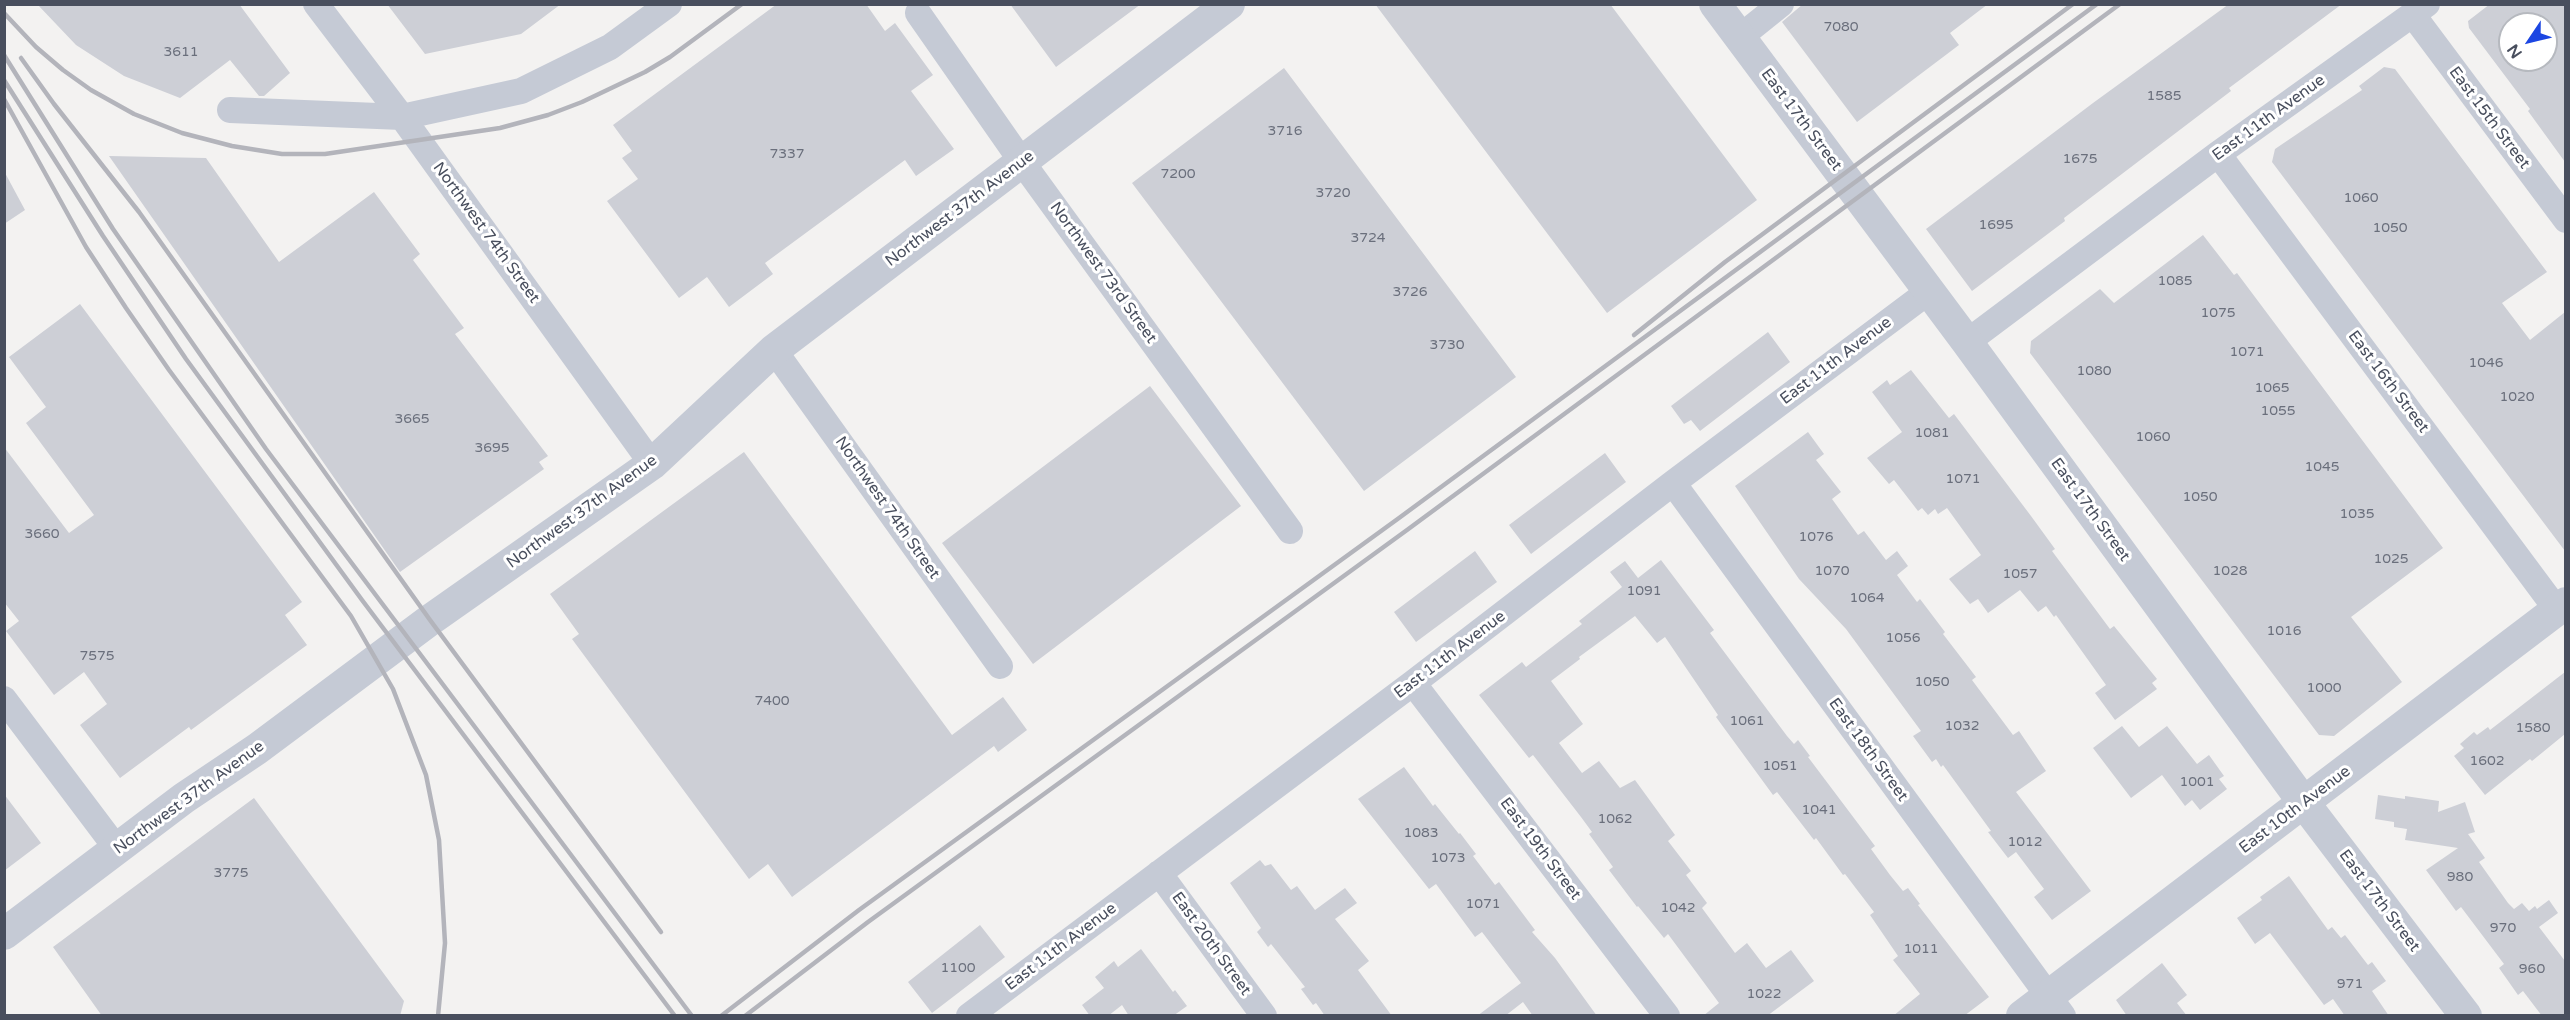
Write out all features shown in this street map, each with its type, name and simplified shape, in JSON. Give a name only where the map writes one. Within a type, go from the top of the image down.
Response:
[{"type":"street","name":"Northwest 74th Street","points":[[316,4],[402,117],[652,464]]},
{"type":"street","points":[[230,110],[402,117],[521,91],[610,47],[669,4]]},
{"type":"street","name":"Northwest 37th Avenue","points":[[4,934],[184,798],[257,749],[425,624],[652,464],[774,350],[1229,4]]},
{"type":"street","name":"East 17th Street","points":[[1715,4],[1967,342],[2304,803],[2466,1016]]},
{"type":"street","points":[[1740,37],[1781,4]]},
{"type":"street","name":"East 11th Avenue","points":[[1967,342],[2218,154],[2420,10]]},
{"type":"street","name":"East 15th Street","points":[[2420,10],[2565,220]]},
{"type":"street","name":"Northwest 73rd Street","points":[[918,13],[1022,162],[1290,531]]},
{"type":"street","name":"East 16th Street","points":[[2218,154],[2561,607]]},
{"type":"street","name":"East 11th Avenue","points":[[969,1016],[1413,684],[1673,483],[1928,292]]},
{"type":"street","name":"Northwest 74th Street","points":[[774,350],[1000,666]]},
{"type":"street","name":"East 18th Street","points":[[1673,483],[2056,1006]]},
{"type":"street","name":"East 10th Avenue","points":[[2022,1016],[2056,1006],[2304,803],[2561,607]]},
{"type":"street","name":"East 19th Street","points":[[1413,684],[1667,1016]]},
{"type":"street","points":[[4,699],[117,849]]},
{"type":"street","name":"East 20th Street","points":[[1159,873],[1264,1016]]},
{"type":"building","points":[[37,4],[239,4],[290,73],[264,96],[259,96],[230,60],[180,98],[124,76],[76,45]]},
{"type":"building","points":[[387,4],[561,4],[521,34],[425,54]]},
{"type":"building","points":[[777,4],[866,4],[885,31],[895,23],[933,75],[911,91],[954,149],[916,176],[905,160],[765,263],[773,274],[729,307],[707,277],[679,298],[607,201],[638,179],[622,158],[632,151],[613,125]]},
{"type":"building","points":[[1010,4],[1141,4],[1056,67]]},
{"type":"building","points":[[1375,4],[1610,4],[1757,200],[1607,313]]},
{"type":"building","points":[[1803,4],[1988,4],[1950,33],[1959,45],[1857,122],[1782,22]]},
{"type":"building","points":[[2229,4],[2342,4],[2229,88],[2231,91],[1972,291],[1926,229]]},
{"type":"building","points":[[2490,4],[2565,4],[2565,162],[2502,72],[2558,72],[2558,12],[2498,12],[2498,67],[2469,28],[2468,21]]},
{"type":"building","points":[[2384,67],[2395,69],[2547,272],[2502,303],[2530,340],[2565,312],[2565,551],[2272,162],[2275,149],[2362,90],[2359,86]]},
{"type":"building","points":[[1284,68],[1516,377],[1364,491],[1132,183]]},
{"type":"building","points":[[109,156],[206,158],[279,262],[374,192],[420,254],[413,260],[464,328],[455,334],[548,456],[539,462],[544,469],[400,572]]},
{"type":"building","points":[[4,171],[25,210],[4,224]]},
{"type":"building","points":[[2203,235],[2234,275],[2237,273],[2443,548],[2351,617],[2402,682],[2334,736],[2319,735],[2030,353],[2031,341],[2100,289],[2114,303]]},
{"type":"building","points":[[80,304],[302,602],[285,615],[307,645],[191,730],[189,727],[120,778],[80,725],[107,704],[84,672],[54,695],[6,631],[19,621],[4,602],[4,447],[69,533],[94,515],[26,423],[46,407],[9,357]]},
{"type":"building","points":[[1768,332],[1790,362],[1700,431],[1691,420],[1684,424],[1671,406]]},
{"type":"building","points":[[1911,370],[1949,418],[1954,414],[2055,549],[2052,551],[2110,629],[2114,626],[2157,679],[2152,683],[2157,689],[2115,720],[2095,693],[2106,685],[2056,615],[2054,617],[2046,606],[2038,612],[2020,590],[1988,613],[1978,599],[1970,604],[1949,579],[1981,555],[1947,508],[1938,514],[1935,509],[1928,515],[1922,508],[1918,511],[1894,480],[1889,484],[1867,458],[1902,432],[1872,392],[1887,380],[1890,385]]},
{"type":"building","points":[[1150,386],[1241,506],[1033,664],[942,543]]},
{"type":"building","points":[[1808,432],[1824,454],[1816,460],[1841,492],[1832,499],[1858,535],[1864,531],[1886,560],[1897,551],[1908,566],[1897,575],[1917,602],[1920,599],[1945,632],[1943,634],[1976,677],[1972,680],[2013,735],[2019,731],[2046,771],[2016,792],[2091,891],[2052,920],[2034,897],[2044,889],[2016,852],[2008,858],[1943,765],[1941,767],[1936,759],[1932,762],[1913,736],[1921,731],[1846,629],[1799,579],[1735,486]]},
{"type":"building","points":[[744,452],[952,735],[1003,697],[1027,730],[998,752],[994,746],[792,897],[768,864],[749,879],[572,639],[579,634],[550,594]]},
{"type":"building","points":[[1605,453],[1626,482],[1531,554],[1509,525]]},
{"type":"building","points":[[1475,551],[1497,582],[1416,642],[1394,612]]},
{"type":"building","points":[[1661,560],[1714,630],[1710,633],[1787,736],[1794,744],[1798,740],[1810,756],[1808,757],[1875,846],[1871,849],[1890,875],[1903,891],[1908,888],[1920,904],[1918,905],[1989,997],[1964,1016],[1893,1016],[1920,994],[1893,960],[1898,956],[1870,915],[1874,912],[1777,792],[1773,795],[1716,717],[1718,715],[1665,637],[1657,643],[1635,616],[1579,657],[1580,659],[1551,681],[1583,724],[1559,743],[1582,773],[1599,761],[1620,788],[1635,780],[1675,835],[1668,841],[1691,871],[1686,875],[1707,903],[1702,908],[1735,953],[1747,943],[1766,968],[1791,950],[1814,981],[1767,1016],[1703,1016],[1719,1003],[1668,934],[1664,938],[1609,870],[1613,867],[1589,834],[1592,832],[1533,755],[1529,758],[1479,695],[1522,662],[1526,667],[1582,624],[1579,621],[1622,587],[1610,572],[1625,561],[1638,578]]},
{"type":"building","points":[[2565,672],[2565,734],[2485,795],[2454,756],[2464,748],[2460,744],[2474,732],[2477,735],[2488,727],[2490,730]]},
{"type":"building","points":[[2122,726],[2139,747],[2167,726],[2197,764],[2209,755],[2224,776],[2219,779],[2227,789],[2200,810],[2192,800],[2185,806],[2162,775],[2131,798],[2093,748]]},
{"type":"building","points":[[1404,767],[1433,806],[1435,804],[1460,833],[1476,854],[1473,856],[1495,885],[1499,882],[1535,930],[1532,932],[1555,958],[1597,1016],[1533,1016],[1523,1002],[1505,1016],[1477,1016],[1521,983],[1482,932],[1475,937],[1436,884],[1429,889],[1358,799]]},
{"type":"building","points":[[4,794],[41,843],[4,871]]},
{"type":"building","points":[[2378,795],[2439,801],[2438,812],[2465,802],[2475,832],[2468,834],[2485,858],[2479,862],[2508,903],[2514,909],[2522,903],[2529,911],[2535,906],[2537,909],[2549,900],[2558,913],[2539,927],[2565,961],[2565,1016],[2542,1016],[2523,991],[2518,995],[2499,968],[2504,964],[2461,907],[2456,911],[2426,870],[2458,848],[2405,840],[2407,829],[2394,827],[2394,822],[2375,819]]},
{"type":"building","points":[[254,798],[404,1001],[400,1016],[102,1016],[53,947]]},
{"type":"building","points":[[1260,860],[1265,866],[1271,864],[1291,890],[1297,886],[1315,910],[1345,888],[1357,903],[1335,919],[1369,961],[1358,970],[1392,1016],[1325,1016],[1316,1003],[1313,1005],[1301,989],[1305,987],[1271,944],[1268,947],[1257,932],[1261,928],[1230,883]]},
{"type":"building","points":[[2289,876],[2328,930],[2332,927],[2341,938],[2345,935],[2368,965],[2372,962],[2386,981],[2372,991],[2389,1016],[2345,1016],[2333,999],[2324,1005],[2270,933],[2255,944],[2237,918],[2262,900],[2260,897]]},
{"type":"building","points":[[980,925],[1005,957],[932,1013],[908,982]]},
{"type":"building","points":[[1141,949],[1173,992],[1175,990],[1187,1006],[1173,1016],[1129,1016],[1122,1005],[1108,1016],[1090,1016],[1082,1005],[1104,988],[1095,977],[1114,961],[1118,967]]},
{"type":"building","points":[[2162,963],[2187,995],[2177,1003],[2187,1016],[2127,1016],[2116,1000]]},
{"type":"railway","points":[[4,13],[36,47],[63,70],[91,90],[134,114],[182,133],[232,146],[282,154],[325,154],[500,128],[548,115],[582,102],[645,72],[670,57],[742,4]]},
{"type":"railway","points":[[1634,335],[1725,262],[2073,4]]},
{"type":"railway","points":[[721,1016],[859,910],[1399,518],[2097,4]]},
{"type":"railway","points":[[745,1016],[868,922],[1407,530],[2120,4]]},
{"type":"railway","points":[[4,55],[113,229],[266,449],[692,1016]]},
{"type":"railway","points":[[21,58],[139,212],[430,620],[661,932]]},
{"type":"railway","points":[[4,80],[103,236],[186,359],[362,600],[675,1016]]},
{"type":"railway","points":[[4,99],[86,247],[126,308],[169,370],[351,616],[393,689],[426,775],[439,840],[445,943],[438,1016]]}]
